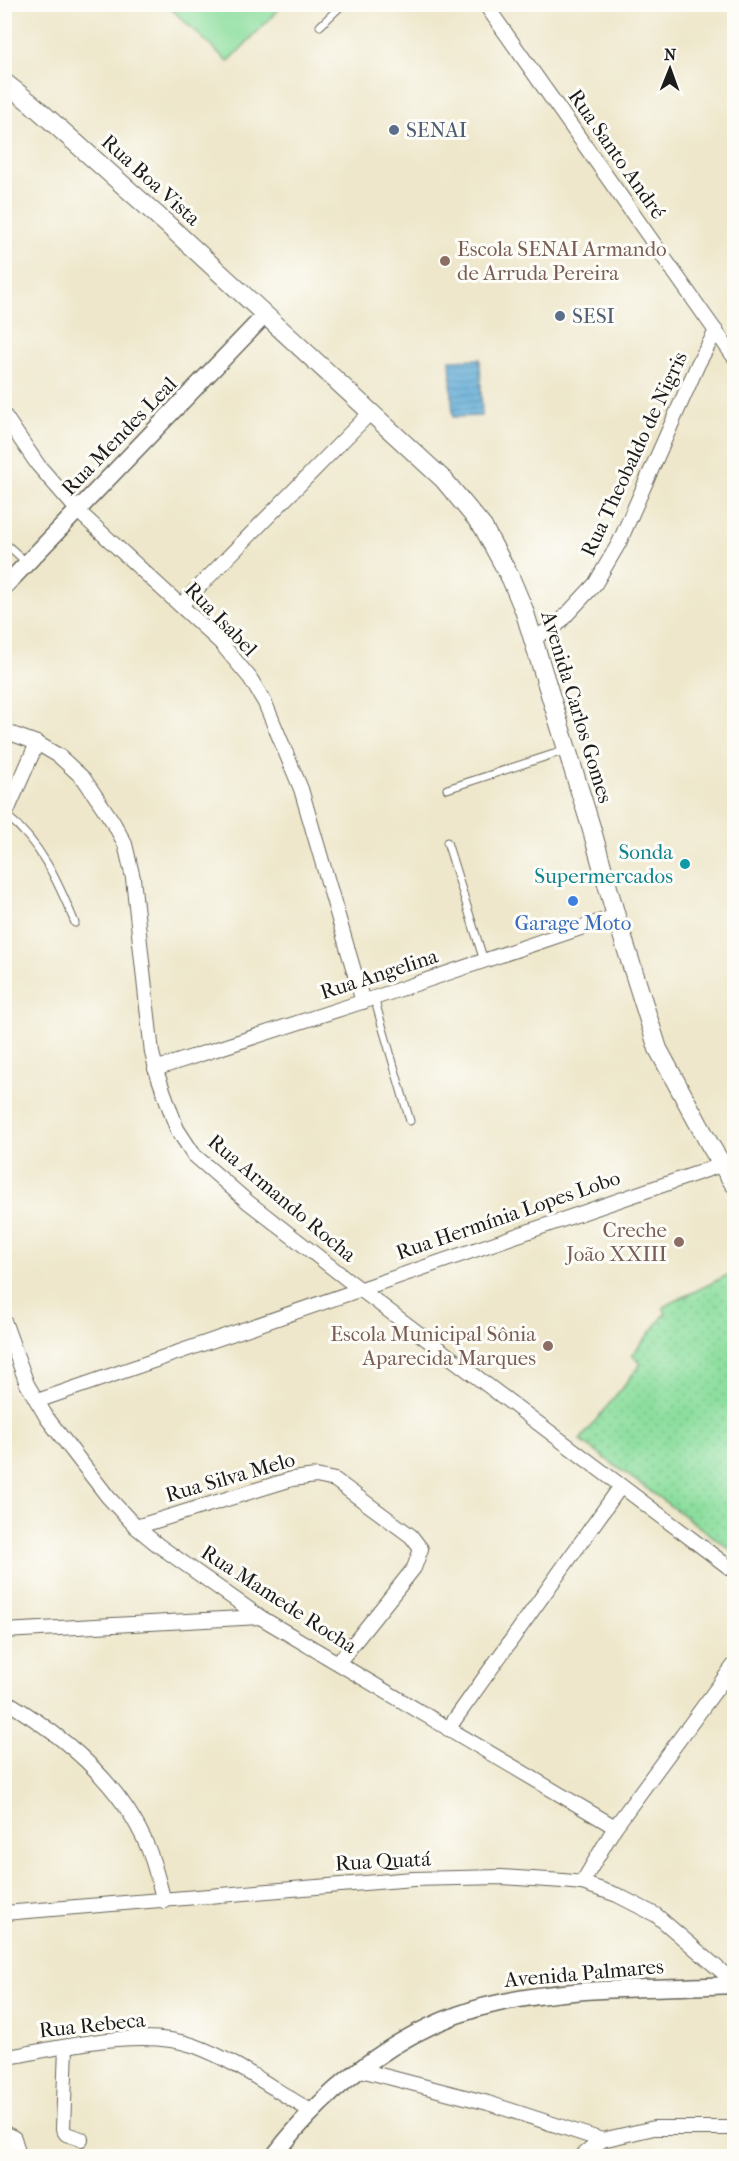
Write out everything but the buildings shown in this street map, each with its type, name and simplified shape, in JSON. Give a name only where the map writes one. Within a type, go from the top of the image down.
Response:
[{"type":"main road","name":"Rua Boa Vista","points":[[4,82],[84,149],[265,315]]},
{"type":"main road","name":"Avenida Carlos Gomes","points":[[265,315],[444,480],[483,527],[511,579],[524,610],[658,1049],[722,1165],[735,1184]]},
{"type":"street","name":"Rua Santo André","points":[[485,4],[735,357]]},
{"type":"street","name":"Rua Mendes Leal","points":[[4,588],[265,315]]},
{"type":"street","name":"Rua Theobaldo de Nigris","points":[[532,639],[566,616],[602,574],[620,543],[698,364],[716,331]]},
{"type":"street","points":[[181,605],[370,414]]},
{"type":"street","name":"Rua Isabel","points":[[4,415],[38,465],[79,512],[220,642],[250,678],[280,734],[301,789],[368,1000]]},
{"type":"street","name":"Rua Armando Rocha","points":[[4,731],[37,743],[59,756],[84,779],[113,822],[124,844],[133,878],[155,1069],[177,1129],[194,1155],[248,1202],[360,1289],[735,1571]]},
{"type":"street","points":[[5,817],[37,743]]},
{"type":"street","name":"Rua Angelina","points":[[155,1069],[616,916]]},
{"type":"street","name":"Rua Hermínia Lopes Lobo","points":[[37,1401],[722,1165]]},
{"type":"street","name":"Rua Mamede Rocha","points":[[5,1329],[27,1384],[47,1418],[108,1497],[136,1527],[158,1545],[260,1617],[615,1827]]},
{"type":"street","name":"Rua Silva Melo","points":[[136,1527],[292,1479],[316,1476],[335,1480],[411,1536],[422,1550],[414,1568],[338,1663]]},
{"type":"street","points":[[448,1729],[621,1486]]},
{"type":"street","points":[[4,1631],[260,1617]]},
{"type":"street","points":[[582,1883],[615,1827],[735,1665]]},
{"type":"street","points":[[4,1700],[56,1734],[97,1771],[115,1793],[148,1848],[164,1901]]},
{"type":"street","name":"Rua Quatá","points":[[4,1913],[413,1879],[502,1877],[582,1883],[617,1895],[656,1915],[735,1983]]},
{"type":"street","name":"Avenida Palmares","points":[[274,2157],[311,2111],[335,2090],[405,2039],[435,2023],[497,2003],[563,1993],[735,1983]]},
{"type":"street","name":"Rua Rebeca","points":[[4,2058],[134,2038],[167,2039],[193,2045],[222,2058],[311,2111]]},
{"type":"street","points":[[66,2047],[63,2129],[66,2134],[81,2139]]},
{"type":"street","points":[[361,2070],[488,2103],[602,2140]]},
{"type":"street","points":[[582,2157],[602,2140],[654,2128],[735,2128]]},
{"type":"street","points":[[4,2133],[14,2138],[15,2157]]},
{"type":"lane","points":[[320,26],[342,4]]},
{"type":"lane","points":[[4,542],[27,564]]},
{"type":"lane","points":[[447,789],[567,750]]},
{"type":"lane","points":[[5,817],[33,840],[60,888],[75,923]]},
{"type":"lane","points":[[447,842],[484,961]]},
{"type":"lane","points":[[368,1000],[410,1120]]},
{"type":"green space","points":[[167,5],[283,5],[228,62]]},
{"type":"green space","points":[[734,1272],[734,1552],[580,1440],[641,1364],[632,1355],[666,1313],[663,1307]]},
{"type":"water","points":[[480,359],[482,416],[453,417],[450,360]]},
{"type":"place","name":"SENAI","points":[[394,130]]},
{"type":"place","name":"Escola SENAI Armando de Arruda Pereira","points":[[445,261]]},
{"type":"place","name":"SESI","points":[[560,316]]},
{"type":"place","name":"Sonda Supermercados","points":[[685,864]]},
{"type":"place","name":"Garage Moto","points":[[573,901]]},
{"type":"place","name":"Creche João XXIII","points":[[679,1242]]},
{"type":"place","name":"Escola Municipal Sônia Aparecida Marques","points":[[548,1346]]}]
